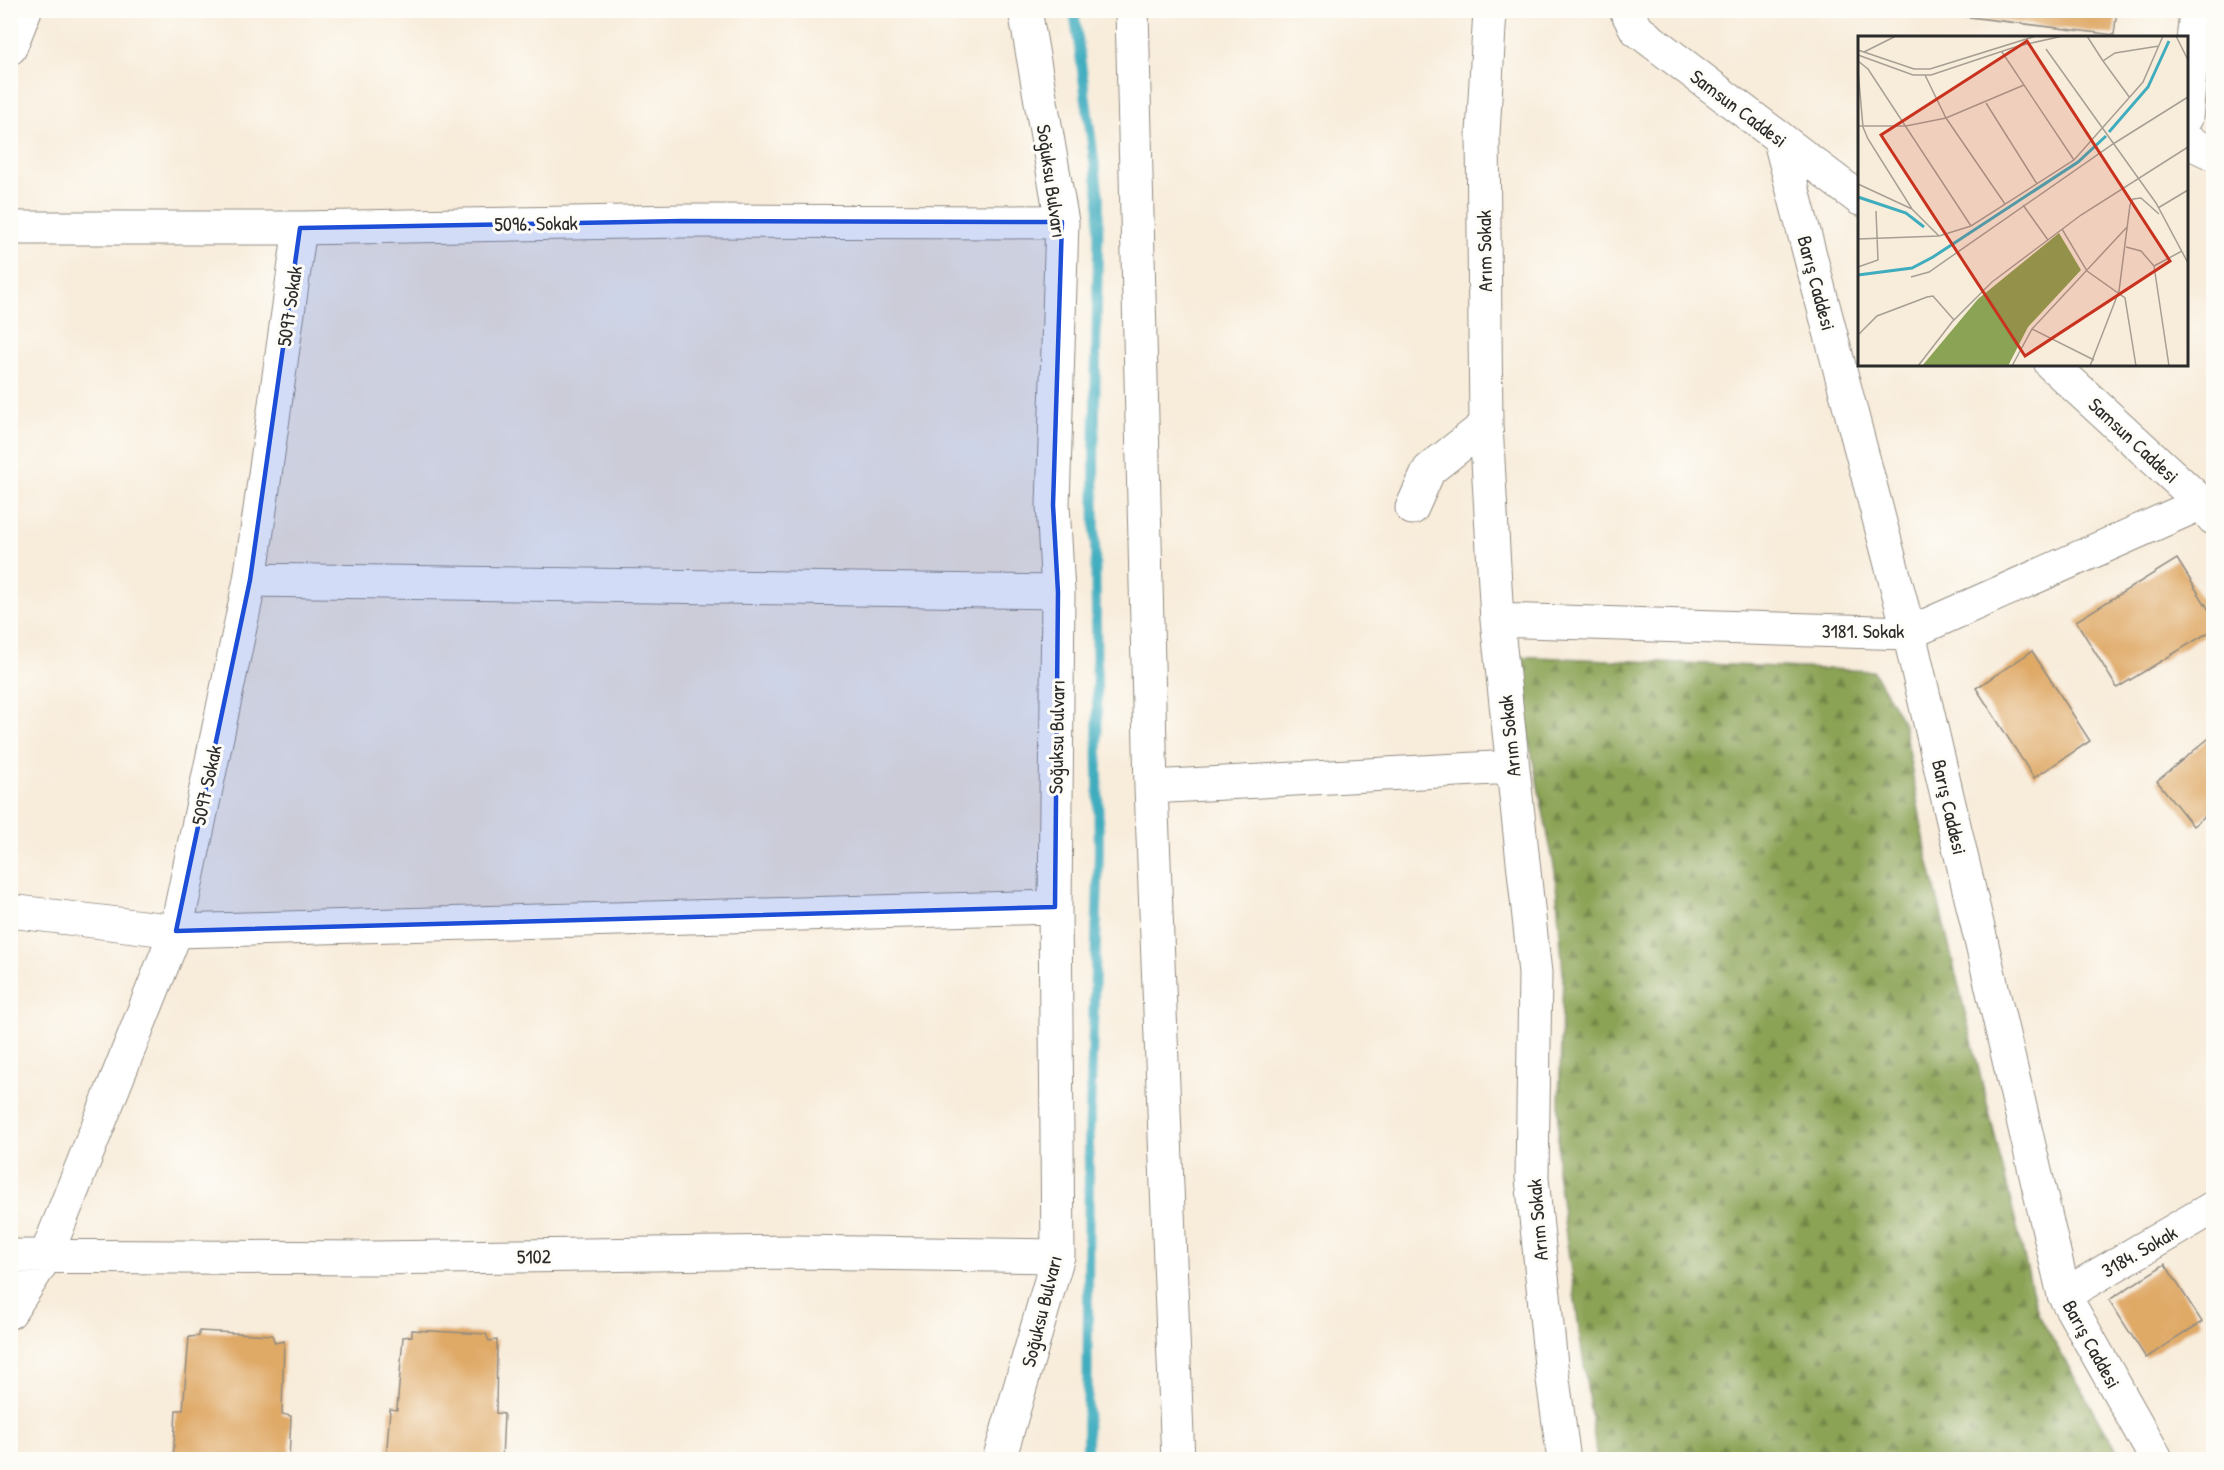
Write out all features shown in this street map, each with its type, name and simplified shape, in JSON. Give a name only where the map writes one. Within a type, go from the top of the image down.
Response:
[{"type":"street","points":[[10,48],[25,10]]},
{"type":"street","name":"Soğuksu Bulvarı","points":[[999,1460],[1058,1256],[1054,908],[1058,592],[1053,505],[1062,222],[1025,10]]},
{"type":"street","points":[[1132,10],[1151,788],[1178,1460]]},
{"type":"street","name":"Arım Sokak","points":[[1490,10],[1483,134],[1486,425],[1497,620],[1535,973],[1532,1178],[1551,1365],[1564,1460]]},
{"type":"street","name":"Samsun Caddesi","points":[[1626,10],[1636,29],[1858,197]]},
{"type":"street","points":[[2188,106],[2196,10]]},
{"type":"street","name":"Barış Caddesi","points":[[1779,137],[1909,633],[2064,1295],[2157,1460]]},
{"type":"street","points":[[2188,141],[2214,154]]},
{"type":"street","name":"5096. Sokak","points":[[10,228],[300,228],[683,221],[1062,222]]},
{"type":"street","name":"5097 Sokak","points":[[10,1312],[46,1256],[176,932],[250,580],[300,228]]},
{"type":"street","name":"Samsun Caddesi","points":[[2053,366],[2210,508]]},
{"type":"street","points":[[1412,508],[1429,470],[1486,425]]},
{"type":"street","name":"3181. Sokak","points":[[1497,620],[1909,633],[2210,508]]},
{"type":"street","points":[[250,580],[1058,592]]},
{"type":"street","points":[[1151,788],[1512,767]]},
{"type":"street","points":[[10,911],[176,932],[1054,908]]},
{"type":"street","name":"3184. Sokak","points":[[2064,1295],[2214,1207]]},
{"type":"street","name":"5102","points":[[10,1256],[373,1258],[795,1252],[1058,1256]]},
{"type":"highlighted area","points":[[683,221],[1062,222],[1053,505],[1058,592],[1055,907],[176,931],[250,580],[300,228]]},
{"type":"green space","points":[[1512,656],[1873,671],[1903,722],[1927,855],[2038,1314],[2122,1459],[1597,1459],[1557,1171],[1563,974],[1555,871]]},
{"type":"building","points":[[1963,10],[2117,10],[2114,35],[1962,16]]},
{"type":"building","points":[[2177,559],[2214,618],[2214,629],[2117,688],[2076,621]]},
{"type":"building","points":[[2032,651],[2090,741],[2034,778],[1976,688]]},
{"type":"building","points":[[2214,734],[2214,809],[2193,826],[2157,781]]},
{"type":"building","points":[[2165,1264],[2202,1322],[2146,1358],[2109,1300]]},
{"type":"building","points":[[412,1330],[486,1334],[489,1341],[497,1340],[496,1413],[504,1414],[502,1460],[386,1460],[390,1409],[397,1410],[403,1337],[412,1336]]},
{"type":"building","points":[[199,1331],[272,1335],[275,1343],[284,1341],[282,1414],[291,1416],[289,1460],[173,1460],[176,1410],[183,1410],[189,1337],[199,1336]]},
{"type":"waterway","points":[[1074,10],[1099,197],[1094,462],[1099,853],[1089,1144],[1087,1460]]}]
